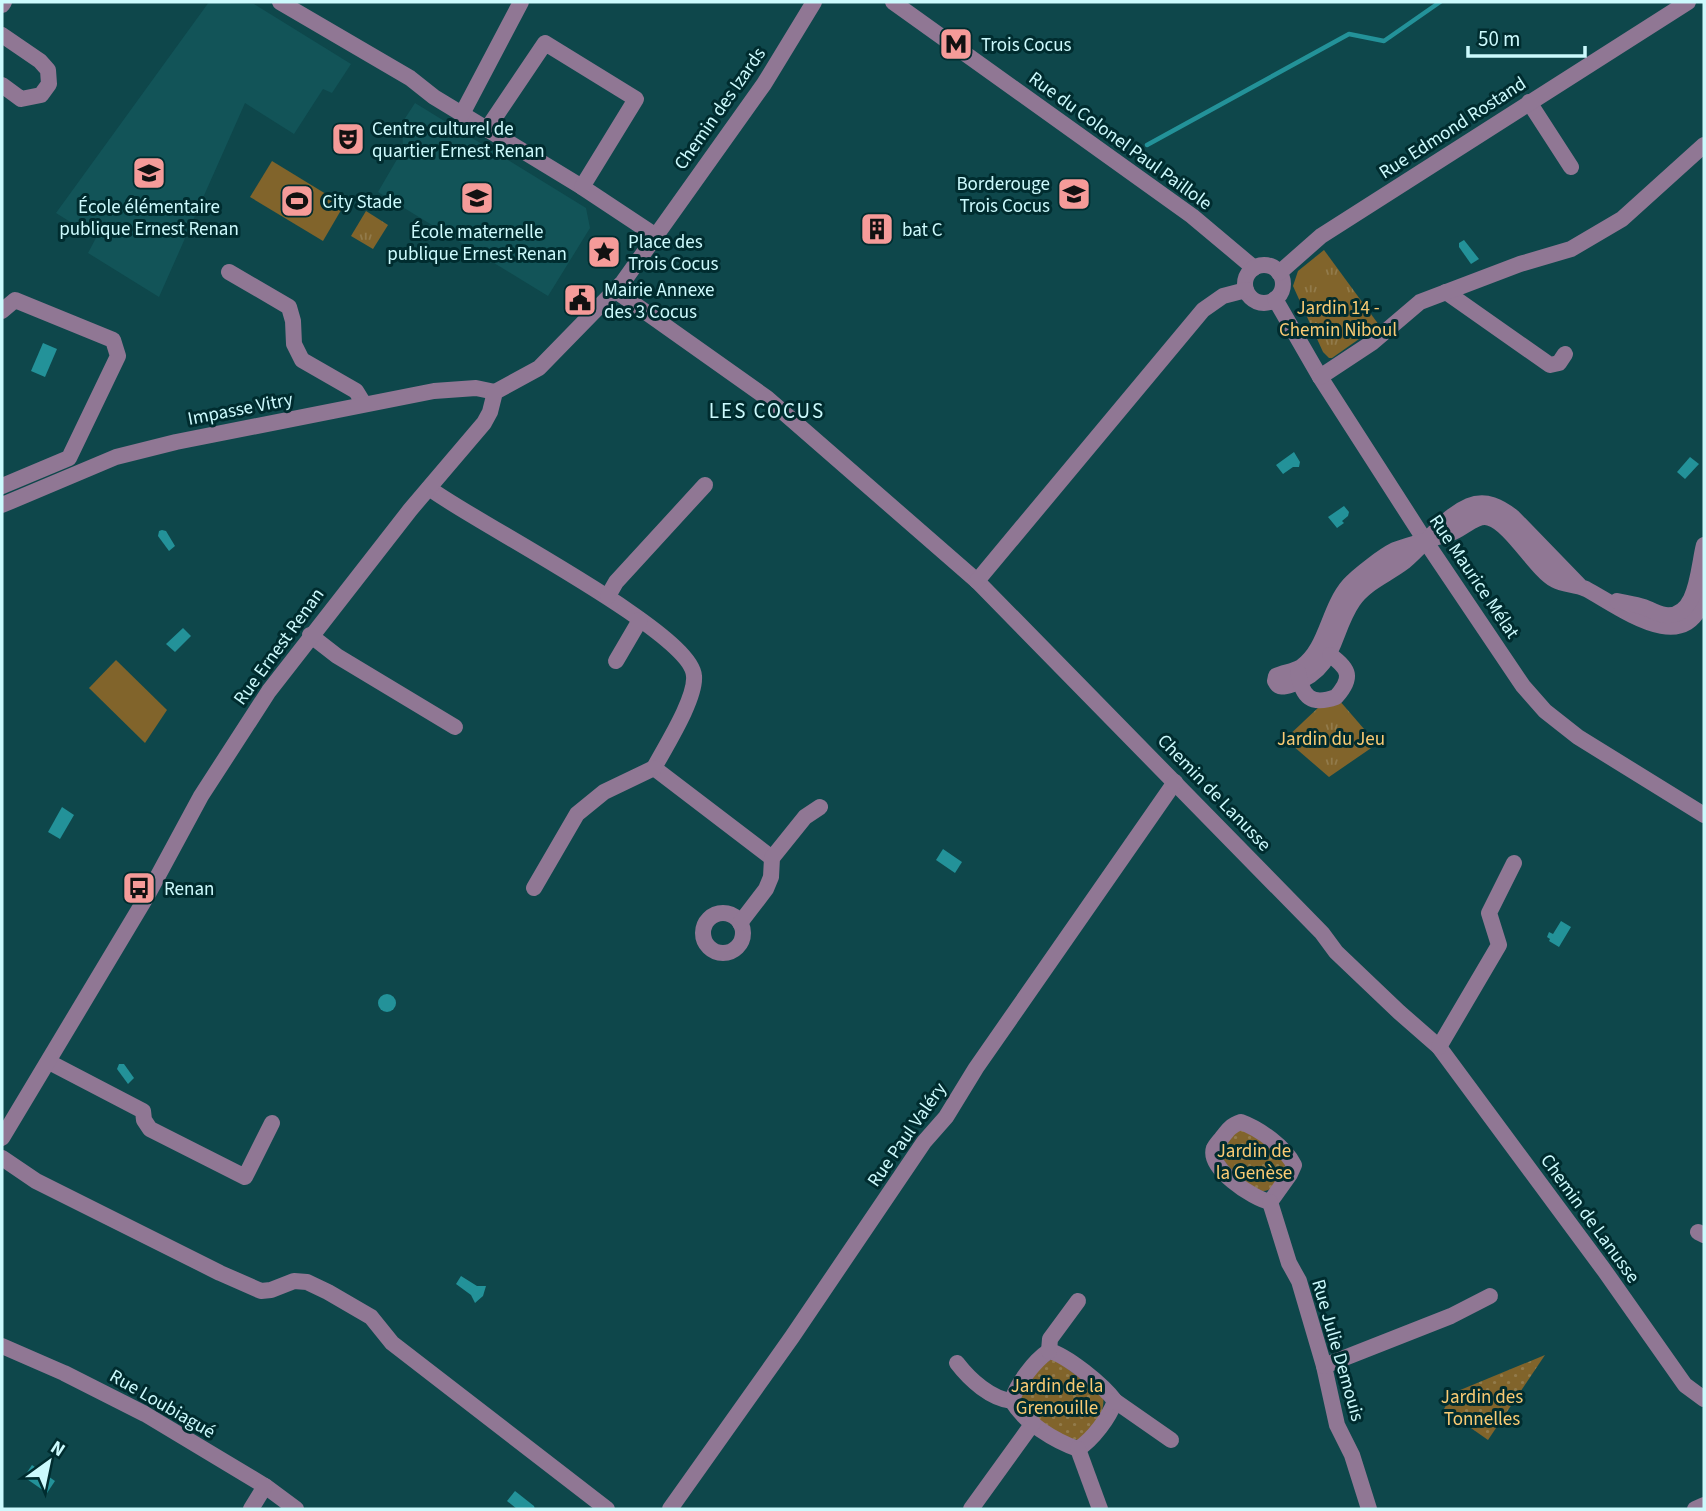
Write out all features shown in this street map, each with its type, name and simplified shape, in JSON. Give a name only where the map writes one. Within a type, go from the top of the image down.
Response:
[{"type":"street","points":[[280,2],[302,8],[462,114],[656,236],[616,291],[539,368],[495,392]]},
{"type":"street","points":[[462,114],[521,2]]},
{"type":"street","name":"Chemin des Izards","points":[[656,236],[764,84],[814,2]]},
{"type":"street","name":"Rue du Colonel Paul Paillole","points":[[892,2],[1192,216],[1254,268]]},
{"type":"street","name":"Rue Edmond Rostand","points":[[1279,273],[1321,236],[1688,2]]},
{"type":"street","points":[[2,35],[40,61],[48,70],[49,84],[41,95],[21,99],[2,85]]},
{"type":"street","points":[[487,129],[545,43],[636,99],[582,187]]},
{"type":"street","points":[[1529,102],[1571,167]]},
{"type":"street","points":[[1320,377],[1373,342],[1420,302],[1520,264],[1571,249],[1622,219],[1704,145]]},
{"type":"street","points":[[1267,265],[1279,273],[1282,287],[1275,299],[1267,303],[1250,298],[1245,290],[1246,277],[1254,268],[1267,265]]},
{"type":"street","points":[[229,272],[289,307],[294,344],[302,360],[356,391],[364,404]]},
{"type":"street","points":[[977,581],[1203,310],[1223,296],[1245,290]]},
{"type":"street","name":"Chemin de Lanusse","points":[[616,291],[767,398],[977,581],[1322,933],[1336,952],[1439,1047],[1604,1270],[1685,1385],[1704,1399]]},
{"type":"street","points":[[1446,292],[1550,365],[1559,363],[1565,354]]},
{"type":"street","name":"Rue Maurice Mélat","points":[[1275,299],[1320,377],[1426,542],[1524,686],[1545,712],[1578,737],[1704,815]]},
{"type":"street","points":[[2,311],[15,300],[113,340],[118,356],[69,458],[2,486]]},
{"type":"street","name":"Impasse Vitry","points":[[2,503],[116,457],[176,442],[442,390],[476,388],[495,392]]},
{"type":"street","name":"Rue Ernest Renan","points":[[2,1138],[147,896],[201,796],[269,691],[310,635],[484,423],[495,392]]},
{"type":"street","points":[[608,596],[617,582],[705,485]]},
{"type":"street","points":[[429,488],[459,509],[608,596],[683,655],[695,673],[694,689],[654,768],[604,792],[577,814],[534,888]]},
{"type":"street","points":[[1299,676],[1318,670],[1330,654],[1353,601],[1367,578],[1394,551],[1456,531],[1476,519],[1490,517],[1502,525],[1555,580],[1580,586],[1660,627],[1687,624],[1696,615],[1704,596]]},
{"type":"street","points":[[1601,597],[1641,606],[1663,615],[1682,611],[1692,596],[1704,545]]},
{"type":"street","points":[[1299,676],[1313,657],[1340,596],[1355,579],[1367,578]]},
{"type":"street","points":[[616,661],[640,620]]},
{"type":"street","points":[[310,635],[337,656],[456,727]]},
{"type":"street","points":[[1299,676],[1304,693],[1309,698],[1318,701],[1336,697],[1346,683],[1348,674],[1342,663],[1330,654]]},
{"type":"street","points":[[654,768],[772,858]]},
{"type":"street","name":"Rue Paul Valéry","points":[[670,1509],[800,1326],[924,1142],[946,1117],[976,1068],[1175,782]]},
{"type":"street","points":[[740,923],[766,890],[771,877],[772,858],[805,817],[820,807]]},
{"type":"street","points":[[1439,1047],[1499,945],[1489,913],[1514,863]]},
{"type":"street","points":[[49,1062],[143,1111],[144,1120],[150,1129],[245,1177],[272,1123]]},
{"type":"street","points":[[1241,1122],[1252,1126],[1289,1156],[1294,1165],[1270,1202],[1258,1200],[1218,1168],[1213,1157],[1214,1148],[1232,1124],[1241,1122]]},
{"type":"street","points":[[2,1157],[36,1181],[261,1291],[294,1281],[307,1282],[371,1317],[392,1342],[607,1509]]},
{"type":"street","name":"Rue Julie Demouis","points":[[1270,1202],[1289,1263],[1299,1281],[1324,1366],[1337,1425],[1352,1455],[1369,1509]]},
{"type":"street","points":[[1324,1366],[1451,1316],[1490,1296]]},
{"type":"street","points":[[1078,1301],[1051,1339],[1049,1351],[1041,1356],[1014,1393],[1012,1401],[1033,1423],[1066,1445],[1078,1449],[1087,1444],[1112,1411],[1115,1401]]},
{"type":"street","name":"Rue Loubiagué","points":[[2,1346],[64,1373],[145,1414],[265,1486],[296,1509]]},
{"type":"street","points":[[1049,1351],[1063,1357],[1108,1392],[1115,1401],[1171,1440]]},
{"type":"street","points":[[957,1363],[965,1373],[999,1400],[1012,1401]]},
{"type":"street","points":[[971,1509],[1033,1423]]},
{"type":"street","points":[[1078,1449],[1100,1509]]},
{"type":"street","points":[[251,1509],[265,1486]]},
{"type":"street","points":[[1695,1509],[1704,1506]]},
{"type":"shaded area","name":"École élémentaire publique Ernest Renan","points":[[209,2],[254,4],[351,64],[332,93],[323,89],[294,134],[245,103],[159,297],[88,253],[96,238],[56,213]]},
{"type":"shaded area","name":"École maternelle publique Ernest Renan","points":[[415,103],[586,208],[590,228],[548,296],[378,192],[403,149],[402,123]]},
{"type":"shaded area","points":[[1464,240],[1479,259],[1471,264],[1459,247],[1459,243]]},
{"type":"shaded area","points":[[43,343],[57,349],[45,377],[31,371]]},
{"type":"shaded area","points":[[1294,452],[1300,462],[1299,467],[1293,467],[1283,474],[1276,465]]},
{"type":"shaded area","points":[[1690,457],[1699,464],[1685,479],[1677,472]]},
{"type":"shaded area","points":[[1344,506],[1349,512],[1348,516],[1337,528],[1328,517]]},
{"type":"shaded area","points":[[162,530],[166,531],[175,546],[169,551],[158,536]]},
{"type":"shaded area","points":[[183,628],[191,636],[175,652],[166,644]]},
{"type":"shaded area","points":[[62,807],[74,815],[60,839],[48,832]]},
{"type":"shaded area","points":[[943,849],[962,862],[955,873],[936,860]]},
{"type":"shaded area","points":[[1561,921],[1571,927],[1559,947],[1547,937],[1549,932],[1553,934]]},
{"type":"shaded area","points":[[383,994],[391,994],[396,1003],[394,1010],[383,1012],[378,1007],[378,999]]},
{"type":"shaded area","points":[[119,1064],[124,1064],[134,1078],[128,1084],[117,1069]]},
{"type":"shaded area","points":[[461,1276],[477,1286],[486,1286],[483,1296],[475,1303],[471,1295],[456,1284]]},
{"type":"shaded area","points":[[32,1465],[55,1481],[47,1493],[24,1477]]},
{"type":"shaded area","points":[[515,1491],[535,1509],[517,1509],[507,1501]]},
{"type":"green space","name":"City Stade","points":[[272,161],[344,205],[323,241],[250,197]]},
{"type":"green space","points":[[366,211],[388,225],[373,249],[351,236]]},
{"type":"green space","name":"Jardin 14 - Chemin Niboul","points":[[1324,250],[1379,325],[1332,358],[1323,352],[1293,286],[1298,271]]},
{"type":"green space","points":[[116,660],[167,710],[145,743],[89,688]]},
{"type":"green space","name":"Jardin du Jeu","points":[[1339,700],[1377,744],[1329,777],[1285,739],[1320,706]]},
{"type":"green space","name":"Jardin de la Genèse","points":[[1244,1129],[1270,1146],[1285,1164],[1283,1175],[1268,1190],[1258,1190],[1249,1184],[1230,1168],[1222,1157],[1223,1147],[1235,1130]]},
{"type":"green space","name":"Jardin des Tonnelles","points":[[1545,1355],[1488,1440],[1444,1409],[1453,1393]]},
{"type":"green space","name":"Jardin de la Grenouille","points":[[1053,1358],[1103,1395],[1100,1415],[1078,1440],[1063,1438],[1023,1408],[1021,1401],[1025,1386],[1041,1367]]},
{"type":"waterway","points":[[1147,145],[1349,34],[1384,41],[1440,2]]},
{"type":"place","name":"Trois Cocus","points":[[956,44]]},
{"type":"place","name":"Centre culturel de quartier Ernest Renan","points":[[348,139]]},
{"type":"place","name":"École élémentaire publique Ernest Renan","points":[[149,173]]},
{"type":"place","name":"Borderouge Trois Cocus","points":[[1074,194]]},
{"type":"place","name":"École maternelle publique Ernest Renan","points":[[477,198]]},
{"type":"place","name":"City Stade","points":[[297,201]]},
{"type":"place","name":"bat C","points":[[877,229]]},
{"type":"place","name":"Place des Trois Cocus","points":[[604,252]]},
{"type":"place","name":"Mairie Annexe des 3 Cocus","points":[[580,300]]},
{"type":"place","name":"Renan","points":[[139,888]]},
{"type":"district","name":"LES COCUS","points":[[767,411]]}]
